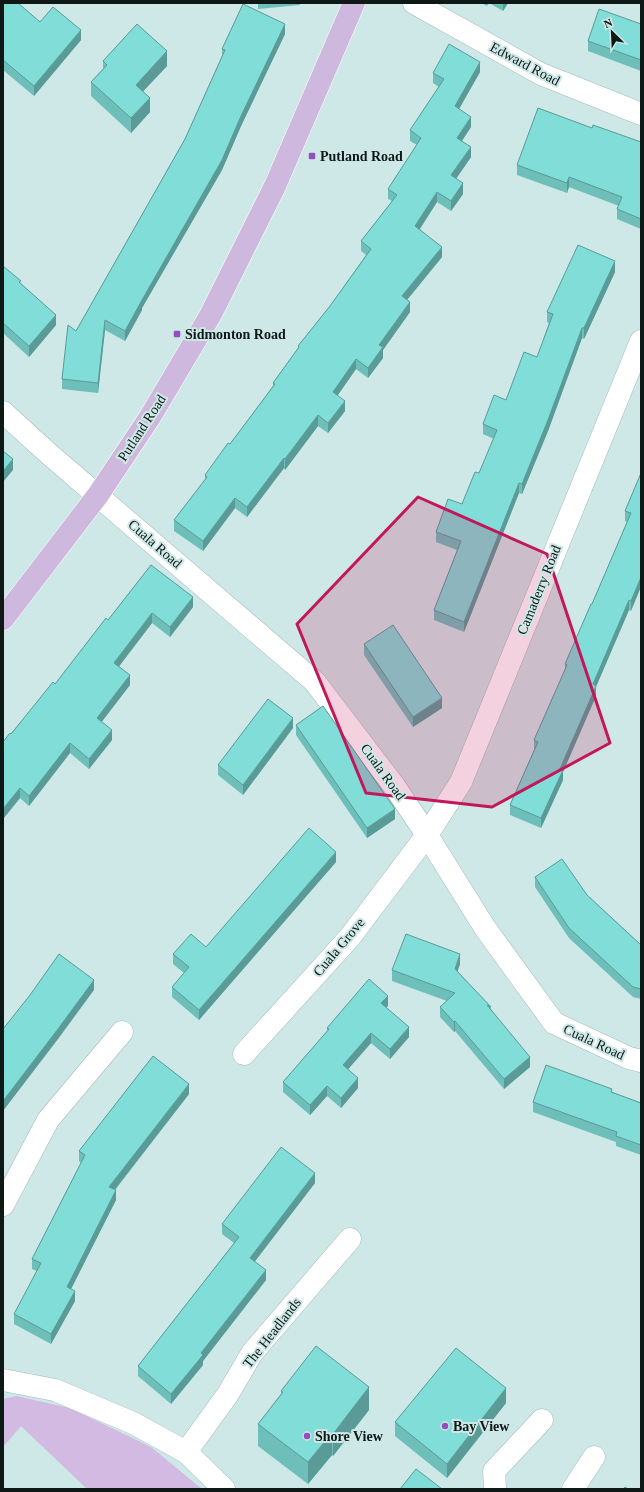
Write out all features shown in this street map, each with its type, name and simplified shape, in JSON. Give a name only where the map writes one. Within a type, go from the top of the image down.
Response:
[{"type":"main road","name":"Putland Road","points":[[3,618],[98,495],[150,417],[211,314],[275,186],[354,3]]},
{"type":"street","name":"Edward Road","points":[[414,3],[541,74],[641,114]]},
{"type":"street","name":"Camaderry Road","points":[[427,835],[461,782],[641,341]]},
{"type":"street","points":[[3,412],[98,495]]},
{"type":"street","name":"Cuala Road","points":[[98,495],[315,682],[395,787],[485,928],[554,1023],[629,1058],[641,1062]]},
{"type":"street","name":"Cuala Grove","points":[[244,1054],[350,937],[427,835]]},
{"type":"street","points":[[3,1205],[48,1120],[122,1032]]},
{"type":"street","name":"The Headlands","points":[[186,1452],[228,1394],[252,1353],[350,1239]]},
{"type":"street","points":[[3,1380],[55,1390],[133,1423],[186,1452],[224,1489]]},
{"type":"street","points":[[494,1489],[494,1471],[542,1420]]},
{"type":"street","points":[[573,1489],[594,1457]]},
{"type":"highlighted area","points":[[418,497],[547,554],[610,743],[492,807],[366,793],[297,624]]},
{"type":"shaded area","points":[[16,1396],[70,1408],[151,1447],[202,1489],[87,1489],[21,1426],[3,1447],[3,1399]]},
{"type":"building","points":[[3,3],[18,3],[40,22],[53,7],[81,30],[34,86],[3,60]]},
{"type":"building","points":[[243,4],[285,24],[241,116],[222,160],[125,331],[105,320],[98,383],[62,379],[68,325],[76,331],[185,139],[225,50],[222,49]]},
{"type":"building","points":[[599,9],[641,24],[641,60],[588,41]]},
{"type":"building","points":[[137,24],[167,51],[136,85],[150,98],[131,118],[91,82],[107,65],[103,61]]},
{"type":"building","points":[[449,44],[480,62],[455,106],[471,117],[457,138],[471,147],[451,175],[463,183],[451,201],[437,192],[415,226],[442,247],[402,296],[410,302],[379,345],[383,347],[368,368],[356,359],[333,392],[345,401],[328,423],[318,415],[247,507],[235,498],[203,541],[174,520],[207,477],[205,475],[228,443],[230,444],[275,384],[273,383],[299,347],[298,346],[330,306],[371,249],[361,241],[397,195],[388,189],[421,138],[410,130],[444,79],[433,73]]},
{"type":"building","points":[[538,108],[592,128],[593,125],[641,142],[641,219],[617,209],[622,197],[569,177],[567,183],[517,165]]},
{"type":"building","points":[[578,245],[615,261],[584,328],[582,328],[548,420],[522,484],[519,483],[464,622],[434,610],[461,541],[436,532],[448,499],[462,504],[475,472],[479,473],[497,430],[483,424],[494,395],[506,400],[524,352],[537,357],[553,314],[547,312]]},
{"type":"building","points":[[3,266],[21,281],[19,282],[56,315],[29,346],[3,323]]},
{"type":"building","points":[[3,451],[13,459],[3,471]]},
{"type":"building","points":[[641,473],[641,577],[631,601],[629,600],[593,684],[596,686],[560,769],[563,770],[541,818],[510,805],[538,742],[534,740],[567,665],[565,664],[631,513],[625,511]]},
{"type":"building","points":[[151,565],[193,597],[170,627],[152,613],[114,663],[130,675],[97,718],[112,730],[89,759],[70,743],[29,796],[20,788],[3,809],[3,742],[53,682],[55,684],[106,618],[108,620]]},
{"type":"building","points":[[393,625],[442,698],[413,717],[364,644]]},
{"type":"building","points":[[268,699],[293,718],[243,785],[218,765]]},
{"type":"building","points":[[323,706],[395,809],[367,828],[296,725]]},
{"type":"building","points":[[309,828],[336,852],[199,1010],[172,987],[189,967],[173,954],[191,934],[206,947]]},
{"type":"building","points":[[562,859],[587,895],[641,945],[641,989],[633,987],[569,928],[535,877]]},
{"type":"building","points":[[406,934],[460,954],[455,969],[491,1007],[487,1005],[530,1057],[504,1079],[455,1021],[454,1022],[440,1007],[455,993],[392,970]]},
{"type":"building","points":[[59,954],[94,980],[3,1101],[3,1029],[30,995]]},
{"type":"building","points":[[369,979],[388,996],[381,1003],[409,1027],[390,1049],[371,1033],[343,1065],[358,1078],[341,1098],[327,1086],[310,1105],[283,1082],[329,1029],[327,1028]]},
{"type":"building","points":[[153,1056],[189,1084],[109,1187],[116,1190],[67,1287],[75,1291],[51,1334],[14,1314],[41,1263],[32,1259],[85,1155],[79,1151]]},
{"type":"building","points":[[546,1065],[612,1089],[611,1092],[641,1103],[641,1145],[616,1136],[617,1132],[533,1102]]},
{"type":"building","points":[[281,1147],[315,1173],[250,1258],[266,1270],[201,1353],[203,1355],[171,1394],[138,1366],[239,1237],[222,1224]]},
{"type":"building","name":"Shore View","points":[[316,1346],[369,1387],[333,1434],[332,1433],[308,1462],[258,1424],[283,1392],[281,1391]]},
{"type":"building","name":"Bay View","points":[[456,1348],[506,1388],[447,1464],[395,1422]]},
{"type":"building","points":[[416,1469],[442,1489],[400,1489]]},
{"type":"place","name":"Putland Road","points":[[312,156]]},
{"type":"place","name":"Sidmonton Road","points":[[177,334]]},
{"type":"place","name":"Bay View","points":[[445,1426]]},
{"type":"place","name":"Shore View","points":[[307,1436]]}]
